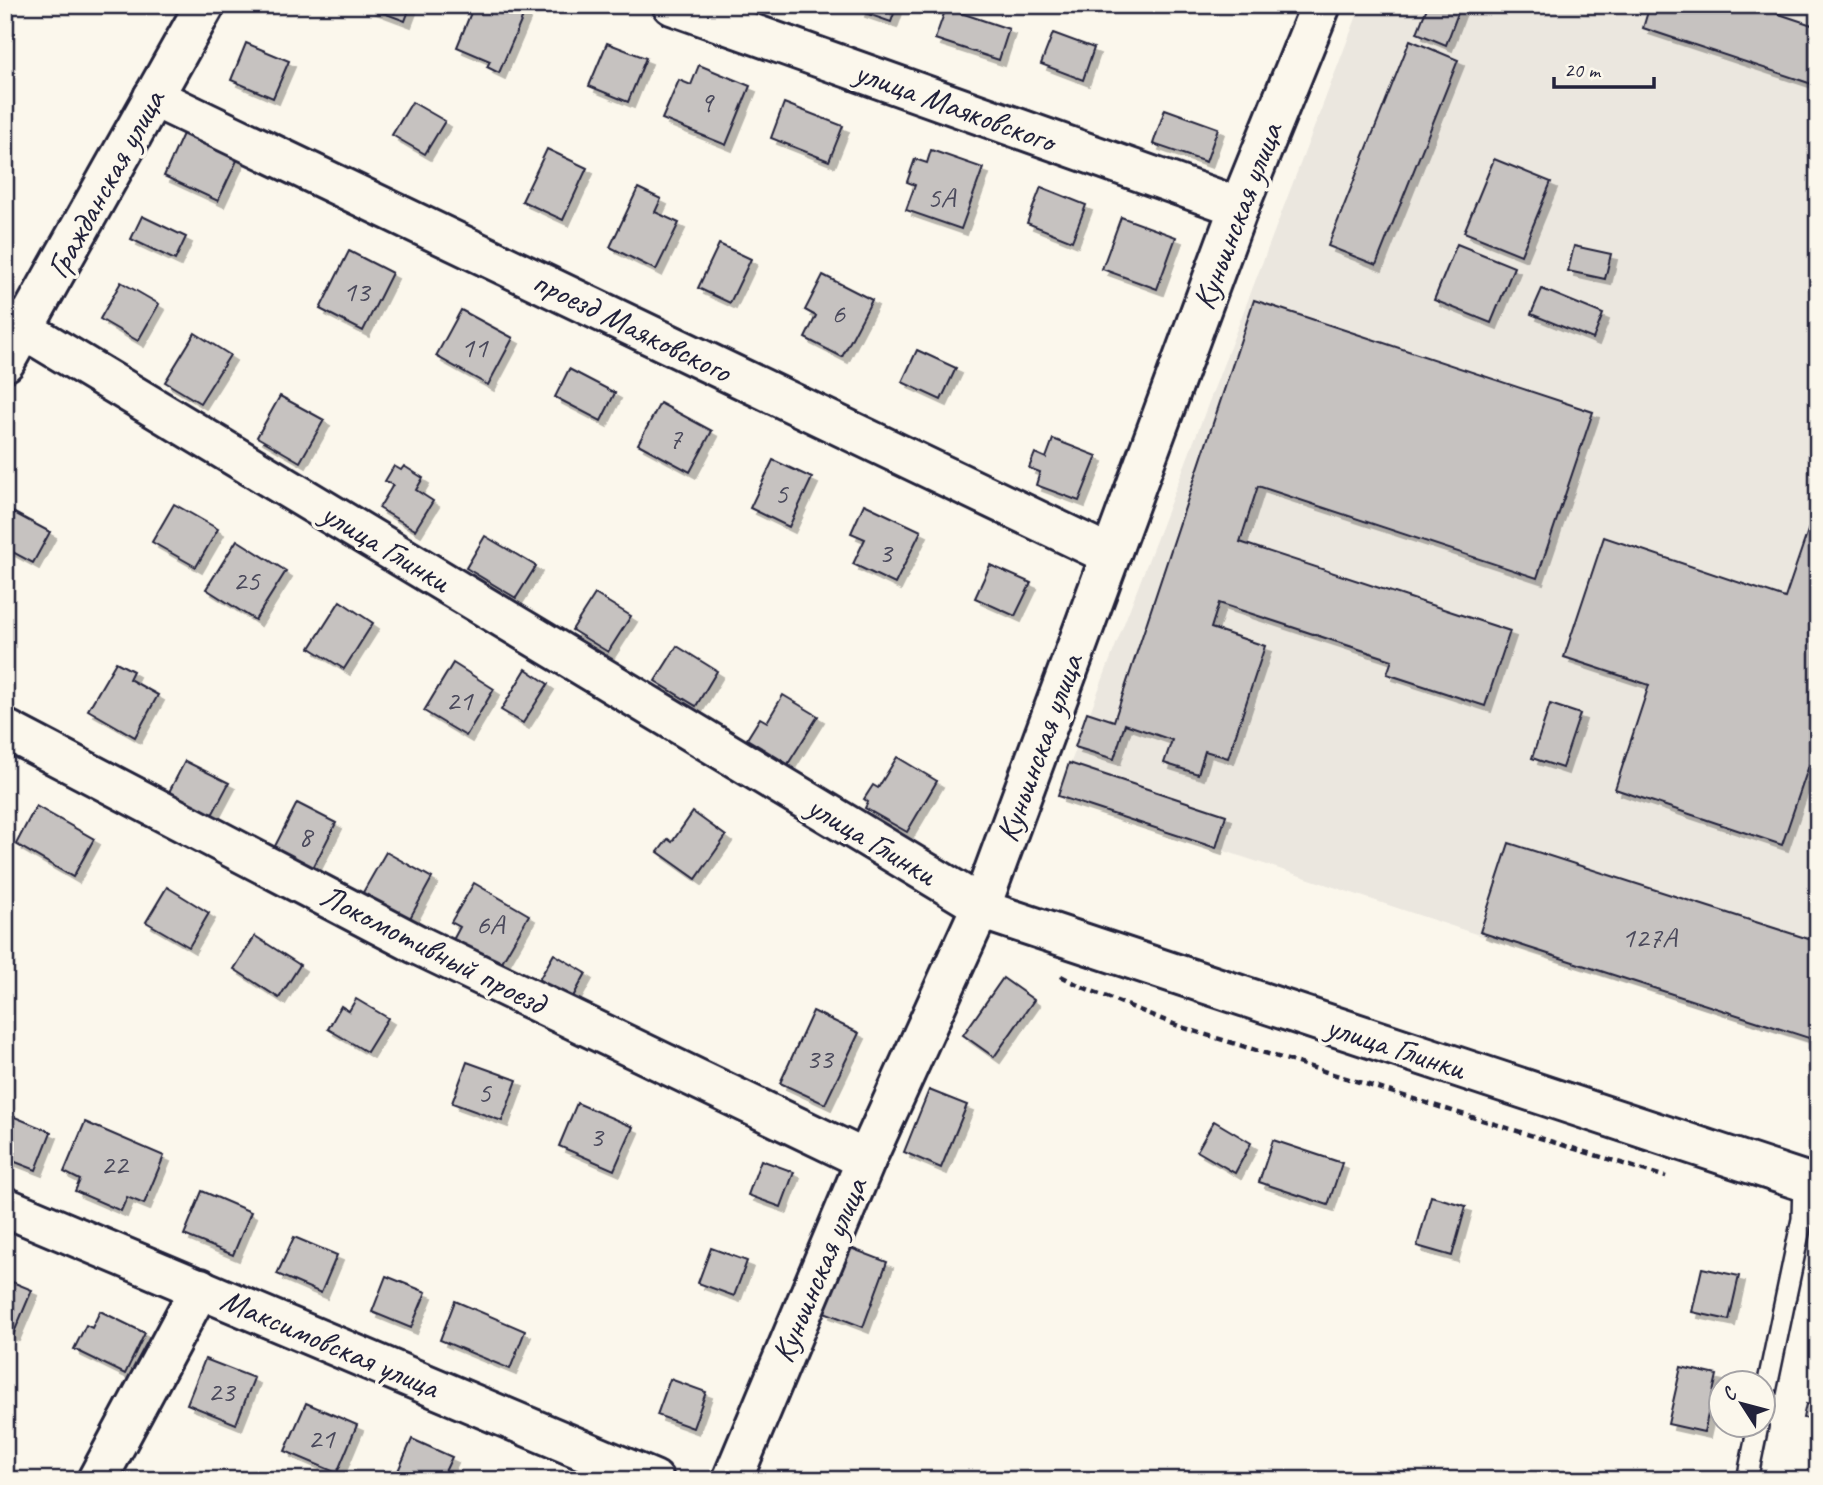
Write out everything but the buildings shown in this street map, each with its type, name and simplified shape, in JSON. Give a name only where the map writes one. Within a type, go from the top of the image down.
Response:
[{"type":"street","name":"Гражданская улица","points":[[5,362],[15,324],[153,97],[205,5]]},
{"type":"street","name":"улица Маяковского","points":[[672,5],[1239,207]]},
{"type":"street","name":"Куньинская улица","points":[[732,1480],[866,1160],[980,909],[1239,207],[1321,5]]},
{"type":"street","name":"проезд Маяковского","points":[[153,97],[1110,555]]},
{"type":"street","name":"улица Глинки","points":[[15,324],[975,902],[980,909],[1810,1184]]},
{"type":"street","name":"Локомотивный проезд","points":[[5,729],[416,944],[866,1160]]},
{"type":"street","name":"Максимовская улица","points":[[5,1207],[654,1480]]},
{"type":"street","points":[[97,1480],[200,1288]]},
{"type":"lane","points":[[1770,1370],[1810,1184]]},
{"type":"lane","points":[[1747,1480],[1755,1440]]},
{"type":"path","points":[[1060,975],[1080,986],[1181,1027],[1670,1178]]},
{"type":"shaded area","points":[[1361,5],[1818,5],[1818,1047],[1058,796]]}]
